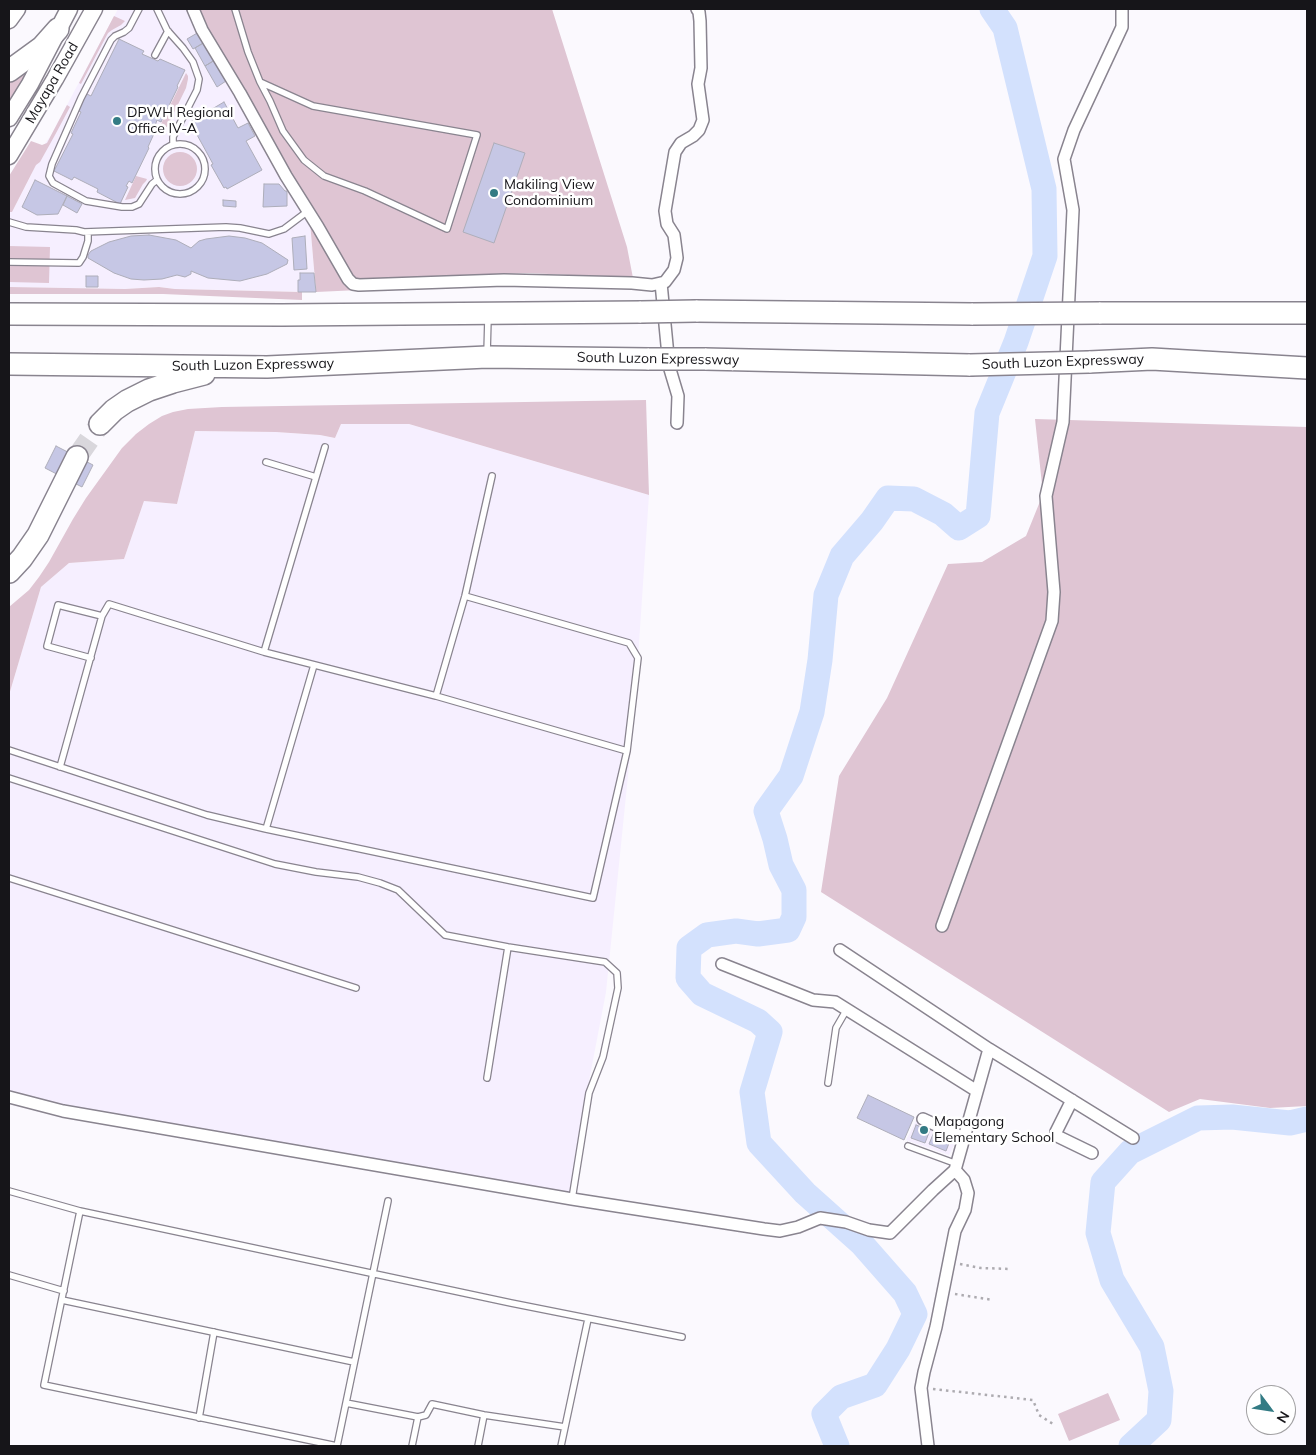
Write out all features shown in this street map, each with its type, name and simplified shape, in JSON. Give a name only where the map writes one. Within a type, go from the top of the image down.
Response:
[{"type":"highway","points":[[9,72],[42,47],[58,29]]},
{"type":"highway","points":[[9,314],[488,314],[696,311],[973,314],[1307,313]]},
{"type":"highway","name":"South Luzon Expressway","points":[[9,364],[267,367],[487,357],[970,365],[1152,360],[1307,368]]},
{"type":"highway","points":[[100,424],[114,410],[149,390],[192,376],[224,370],[267,367]]},
{"type":"highway","points":[[9,572],[22,558],[38,535],[77,457]]},
{"type":"main road","points":[[9,20],[17,9]]},
{"type":"main road","name":"Mayapa Road","points":[[9,118],[30,84],[69,9]]},
{"type":"main road","name":"Mayapa Road","points":[[11,146],[55,79],[94,9]]},
{"type":"street","points":[[192,9],[202,30],[249,108],[286,176],[348,279],[355,285],[504,280],[652,285],[661,284],[668,279],[676,263],[674,235],[667,224],[666,211],[675,152],[678,146],[699,130],[703,120],[698,84],[701,68],[700,20],[697,9]]},
{"type":"street","points":[[942,926],[1052,621],[1054,592],[1046,496],[1063,422],[1073,210],[1064,159],[1074,130],[1122,27],[1122,9]]},
{"type":"street","points":[[661,284],[669,366],[678,396],[677,423]]},
{"type":"street","points":[[840,950],[989,1049],[1133,1138]]},
{"type":"street","points":[[722,964],[813,1000],[835,1002],[977,1091]]},
{"type":"street","points":[[9,1097],[63,1111],[572,1199],[764,1229],[780,1231],[798,1227],[820,1218],[846,1222],[869,1230],[890,1233],[956,1167],[989,1049]]},
{"type":"street","points":[[1072,1100],[1056,1132],[1057,1136],[1092,1153]]},
{"type":"street","points":[[923,1119],[964,1138]]},
{"type":"street","points":[[928,1446],[922,1388],[924,1372],[935,1333],[955,1230],[965,1210],[968,1193],[964,1180],[956,1167]]},
{"type":"lane","points":[[139,9],[128,28],[111,40],[81,98],[52,164],[50,176],[53,183],[86,201],[122,207],[132,207],[139,204],[152,184],[157,180]]},
{"type":"lane","points":[[156,9],[168,31],[190,57],[199,79],[197,90],[173,137],[173,144]]},
{"type":"lane","points":[[235,9],[248,52],[260,82],[283,131],[304,160],[324,176],[365,191],[447,229],[478,135],[313,106],[260,82]]},
{"type":"lane","points":[[155,55],[168,31]]},
{"type":"lane","points":[[173,144],[187,144],[194,147],[203,158],[205,172],[203,179],[199,186],[187,194],[173,194],[160,186],[157,180],[155,165],[157,158],[161,152],[173,144]]},
{"type":"lane","points":[[9,222],[26,227],[88,232],[226,227],[269,234],[284,229],[308,212]]},
{"type":"lane","points":[[9,262],[79,263],[88,241],[88,232]]},
{"type":"lane","points":[[487,357],[488,314]]},
{"type":"lane","points":[[264,652],[325,447]]},
{"type":"lane","points":[[266,462],[316,477]]},
{"type":"lane","points":[[436,696],[465,596],[492,476]]},
{"type":"lane","points":[[9,750],[208,815],[593,898],[627,751],[638,658],[629,643],[465,596]]},
{"type":"lane","points":[[60,767],[102,616],[109,604],[264,652],[436,696],[627,751]]},
{"type":"lane","points":[[91,658],[47,646],[58,605],[102,616]]},
{"type":"lane","points":[[266,829],[314,665]]},
{"type":"lane","points":[[9,778],[275,864],[316,872],[358,877],[380,883],[398,890],[445,935],[605,962],[617,973],[618,988],[603,1057],[589,1093],[572,1199]]},
{"type":"lane","points":[[9,878],[356,988]]},
{"type":"lane","points":[[487,1078],[508,947]]},
{"type":"lane","points":[[828,1084],[836,1028],[847,1009]]},
{"type":"lane","points":[[908,1146],[956,1167]]},
{"type":"lane","points":[[9,1191],[80,1211],[372,1274],[682,1337]]},
{"type":"lane","points":[[80,1211],[44,1385],[337,1446],[388,1201]]},
{"type":"lane","points":[[9,1275],[64,1291]]},
{"type":"lane","points":[[62,1300],[354,1362]]},
{"type":"lane","points":[[561,1446],[588,1319]]},
{"type":"lane","points":[[200,1418],[214,1332]]},
{"type":"lane","points":[[346,1403],[418,1417],[426,1415],[432,1404],[484,1415],[565,1427]]},
{"type":"lane","points":[[478,1446],[484,1415]]},
{"type":"lane","points":[[412,1446],[418,1417]]},
{"type":"path","points":[[949,1262],[982,1268],[1011,1269]]},
{"type":"path","points":[[943,1292],[994,1300]]},
{"type":"path","points":[[922,1388],[1033,1400],[1039,1415],[1053,1424]]},
{"type":"shaded area","points":[[118,9],[189,9],[310,222],[316,292],[159,287],[125,289],[9,287],[9,211],[12,212],[44,145]]},
{"type":"shaded area","points":[[196,9],[552,9],[627,247],[633,278],[528,273],[355,279],[308,204]]},
{"type":"shaded area","points":[[114,16],[125,21],[108,33],[81,84],[79,83]]},
{"type":"shaded area","points":[[30,69],[9,108],[9,81]]},
{"type":"shaded area","points":[[186,73],[188,79],[186,88],[167,127],[159,128]]},
{"type":"shaded area","points":[[67,105],[70,107],[40,162],[36,165],[12,212],[10,212],[9,176],[31,141],[42,145],[47,143]]},
{"type":"shaded area","points":[[180,152],[192,157],[197,169],[192,181],[180,186],[168,181],[163,169],[168,157]]},
{"type":"shaded area","points":[[136,176],[147,179],[135,198],[125,200]]},
{"type":"shaded area","points":[[310,222],[359,290],[316,292]]},
{"type":"shaded area","points":[[9,246],[50,247],[49,283],[9,282]]},
{"type":"shaded area","points":[[9,287],[125,289],[159,287],[302,292],[302,300],[163,294],[9,294]]},
{"type":"shaded area","points":[[646,400],[649,495],[409,424],[341,424],[335,438],[276,432],[195,431],[177,504],[144,501],[124,559],[69,563],[41,587],[9,695],[9,607],[29,590],[39,577],[86,498],[122,448],[136,434],[162,416],[188,409],[222,407]]},
{"type":"shaded area","points":[[1035,419],[1307,427],[1307,1106],[1270,1108],[1200,1099],[1169,1112],[821,892],[839,776],[887,698],[948,564],[982,562],[1026,536],[1043,494]]},
{"type":"shaded area","points":[[341,424],[409,424],[649,495],[634,717],[606,992],[570,1195],[9,1101],[9,695],[41,587],[69,563],[124,559],[144,501],[177,504],[195,431],[276,432],[335,438]]},
{"type":"shaded area","name":"Mapagong Elementary School","points":[[916,1121],[957,1139],[949,1155],[906,1140]]},
{"type":"shaded area","points":[[1108,1393],[1120,1420],[1069,1441],[1058,1414]]},
{"type":"building","points":[[199,32],[205,42],[193,49],[187,39]]},
{"type":"building","name":"DPWH Regional Office IV-A","points":[[119,39],[144,51],[142,54],[158,61],[160,59],[185,70],[161,122],[157,120],[155,126],[157,127],[149,148],[132,183],[129,181],[126,186],[128,187],[120,204],[97,192],[98,189],[74,177],[72,180],[54,171],[73,134],[71,133],[81,112],[77,110],[85,93],[91,96]]},
{"type":"building","points":[[205,42],[215,60],[205,66],[195,48]]},
{"type":"building","points":[[215,60],[228,78],[217,87],[205,66]]},
{"type":"building","points":[[224,102],[238,128],[248,123],[255,136],[246,141],[262,170],[227,189],[226,187],[224,188],[211,165],[213,164],[190,122]]},
{"type":"building","name":"Makiling View Condominium","points":[[494,143],[525,153],[494,243],[463,232]]},
{"type":"building","points":[[35,180],[67,196],[58,214],[37,215],[22,207]]},
{"type":"building","points":[[264,184],[279,184],[287,191],[287,206],[263,207]]},
{"type":"building","points":[[67,196],[82,204],[77,213],[63,205]]},
{"type":"building","points":[[223,200],[236,201],[236,207],[223,206]]},
{"type":"building","points":[[149,235],[176,240],[191,248],[199,241],[206,239],[229,236],[245,238],[262,243],[288,260],[287,264],[267,274],[240,281],[208,278],[191,271],[191,274],[185,277],[177,275],[162,279],[131,279],[114,273],[88,258],[91,251],[109,242],[131,236]]},
{"type":"building","points":[[305,236],[307,269],[294,270],[292,238]]},
{"type":"building","points":[[300,273],[314,273],[316,292],[298,292]]},
{"type":"building","points":[[86,276],[98,276],[98,287],[86,287]]},
{"type":"building","points":[[56,446],[93,465],[82,487],[45,468]]},
{"type":"building","points":[[868,1095],[914,1117],[904,1140],[857,1118]]},
{"type":"building","points":[[916,1125],[930,1130],[925,1143],[911,1138]]},
{"type":"building","points":[[934,1132],[951,1138],[946,1151],[929,1144]]},
{"type":"waterway","points":[[837,1446],[824,1414],[841,1397],[875,1385],[898,1349],[915,1314],[905,1293],[862,1244],[805,1193],[759,1143],[752,1092],[770,1032],[758,1021],[702,994],[688,978],[689,948],[707,935],[736,931],[758,934],[788,930],[794,917],[794,890],[781,865],[766,811],[791,776],[812,712],[820,660],[826,595],[842,556],[872,521],[888,498],[914,499],[943,514],[959,528],[978,516],[987,413],[1016,342],[1045,256],[1044,189],[1005,28],[992,9]]},
{"type":"waterway","points":[[1131,1446],[1159,1420],[1161,1391],[1152,1347],[1112,1280],[1098,1233],[1103,1182],[1130,1152],[1198,1118],[1232,1117],[1290,1123],[1307,1119]]},
{"type":"tunnel","points":[[77,457],[100,424]]},
{"type":"place","name":"DPWH Regional Office IV-A","points":[[117,121]]},
{"type":"place","name":"Makiling View Condominium","points":[[494,193]]},
{"type":"place","name":"Mapagong Elementary School","points":[[924,1130]]}]
